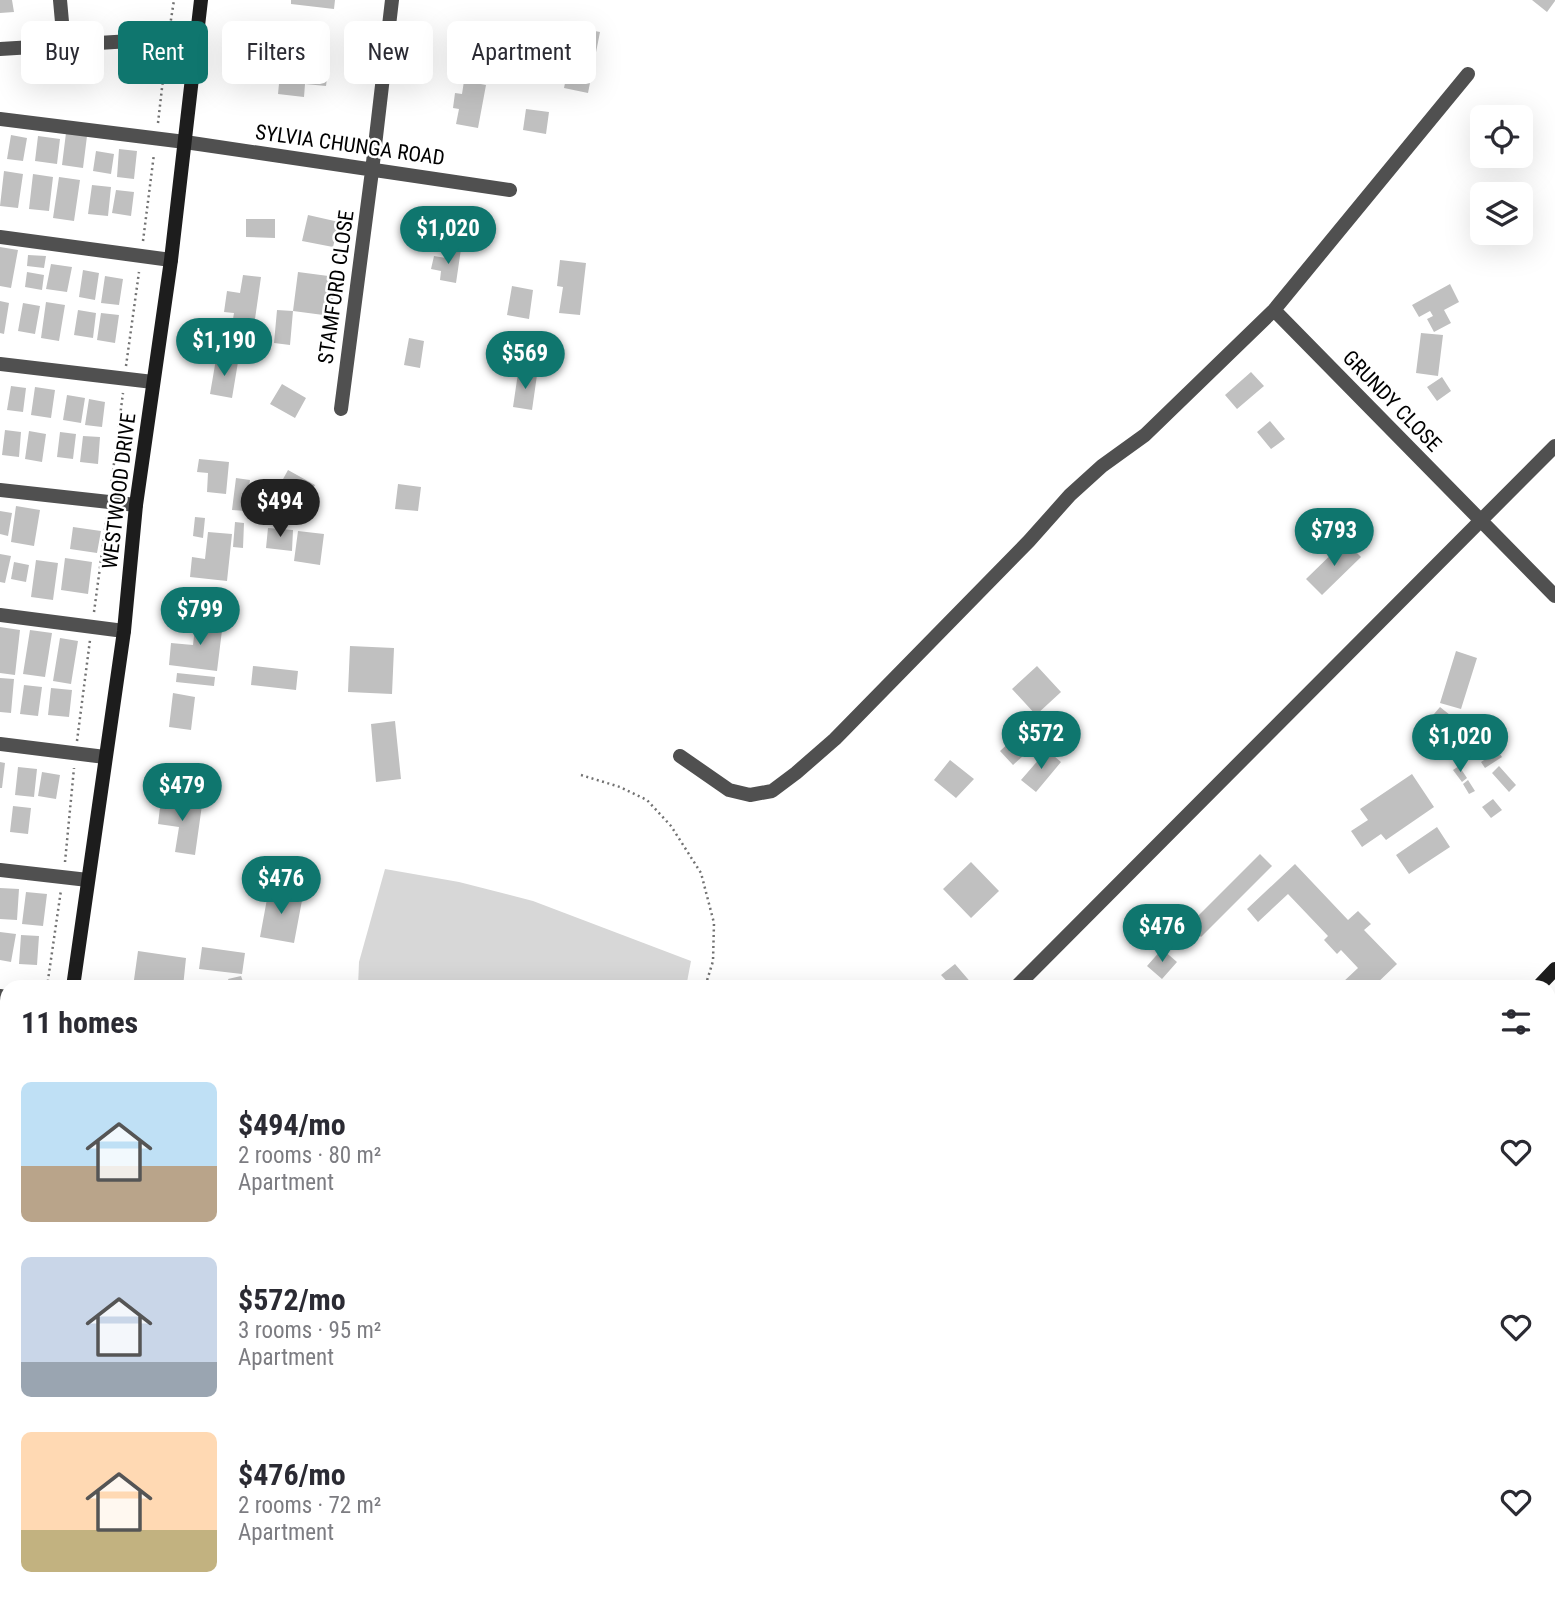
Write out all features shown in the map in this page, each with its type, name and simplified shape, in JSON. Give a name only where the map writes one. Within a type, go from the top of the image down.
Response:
[{"type":"street","points":[[60,0],[62,21]]},
{"type":"street","name":"WESTWOOD DRIVE","points":[[198,21],[201,0]]},
{"type":"street","name":"STAMFORD CLOSE","points":[[341,409],[392,0]]},
{"type":"street","points":[[0,49],[21,47]]},
{"type":"street","points":[[680,757],[729,790],[750,795],[772,791],[796,773],[835,738],[1029,541],[1070,495],[1102,466],[1145,435],[1274,310],[1468,74]]},
{"type":"street","name":"WESTWOOD DRIVE","points":[[74,980],[124,631],[136,505],[171,260],[191,84]]},
{"type":"street","name":"SYLVIA CHUNGA ROAD","points":[[0,119],[185,142],[510,190]]},
{"type":"street","points":[[0,237],[171,260]]},
{"type":"street","name":"GRUNDY CLOSE","points":[[1274,310],[1555,596]]},
{"type":"street","points":[[0,364],[153,382]]},
{"type":"street","points":[[1023,980],[1555,446]]},
{"type":"street","points":[[0,490],[136,505]]},
{"type":"street","points":[[0,615],[124,631]]},
{"type":"street","points":[[0,744],[105,757]]},
{"type":"street","points":[[0,870],[88,880]]},
{"type":"path","points":[[171,21],[174,0]]},
{"type":"path","points":[[581,775],[620,787],[646,800],[671,826],[701,873],[714,923],[713,961],[707,980]]},
{"type":"shaded area","points":[[385,869],[459,882],[533,901],[691,961],[687,980],[358,980],[359,962]]},
{"type":"building","points":[[0,0],[12,0],[14,12],[0,13]]},
{"type":"building","points":[[291,0],[335,0],[334,9],[291,4]]},
{"type":"building","points":[[1532,0],[1555,0],[1555,1],[1547,12]]},
{"type":"building","points":[[596,31],[600,32],[596,52]]},
{"type":"building","points":[[279,84],[305,84],[304,97],[278,94]]},
{"type":"building","points":[[464,84],[486,85],[478,128],[456,124],[459,109],[453,108],[455,93],[462,94]]},
{"type":"building","points":[[565,84],[590,84],[588,93],[564,88]]},
{"type":"building","points":[[526,109],[549,112],[546,134],[523,130]]},
{"type":"building","points":[[66,133],[87,136],[83,168],[62,165]]},
{"type":"building","points":[[11,135],[27,138],[23,161],[7,159]]},
{"type":"building","points":[[38,136],[60,139],[57,164],[35,161]]},
{"type":"building","points":[[119,149],[137,151],[134,179],[117,177]]},
{"type":"building","points":[[96,151],[114,154],[111,174],[93,171]]},
{"type":"building","points":[[4,171],[23,174],[18,208],[0,206]]},
{"type":"building","points":[[33,174],[53,177],[49,211],[29,209]]},
{"type":"building","points":[[59,177],[80,180],[74,221],[53,218]]},
{"type":"building","points":[[92,185],[111,187],[108,216],[88,214]]},
{"type":"building","points":[[116,190],[134,192],[131,216],[112,213]]},
{"type":"building","points":[[308,215],[339,222],[333,247],[302,241]]},
{"type":"building","points":[[246,219],[275,219],[275,238],[246,237]]},
{"type":"building","points":[[0,247],[18,250],[11,288],[0,286]]},
{"type":"building","points":[[461,249],[456,283],[440,280],[441,271],[431,269],[434,256],[446,258],[448,250]]},
{"type":"building","points":[[28,255],[46,256],[44,268],[27,266]]},
{"type":"building","points":[[560,260],[586,263],[580,315],[559,313],[563,287],[557,286]]},
{"type":"building","points":[[51,264],[72,267],[67,292],[46,289]]},
{"type":"building","points":[[83,270],[99,273],[95,300],[79,297]]},
{"type":"building","points":[[27,272],[44,275],[42,290],[25,287]]},
{"type":"building","points":[[298,272],[336,277],[331,316],[293,311]]},
{"type":"building","points":[[243,275],[261,277],[252,340],[230,337],[234,313],[224,312],[227,291],[240,293]]},
{"type":"building","points":[[105,276],[123,279],[119,305],[101,303]]},
{"type":"building","points":[[1450,284],[1459,302],[1444,310],[1451,323],[1434,332],[1427,319],[1433,316],[1430,311],[1419,317],[1412,305]]},
{"type":"building","points":[[512,286],[533,290],[529,319],[507,315]]},
{"type":"building","points":[[0,301],[9,303],[4,334],[0,333]]},
{"type":"building","points":[[46,302],[65,305],[59,341],[41,338]]},
{"type":"building","points":[[23,303],[40,306],[35,334],[18,331]]},
{"type":"building","points":[[78,310],[96,313],[93,338],[74,335]]},
{"type":"building","points":[[277,310],[293,311],[290,345],[274,343]]},
{"type":"building","points":[[101,313],[119,315],[115,343],[97,340]]},
{"type":"building","points":[[1421,333],[1443,335],[1438,376],[1416,373]]},
{"type":"building","points":[[409,338],[424,341],[420,368],[404,365]]},
{"type":"building","points":[[216,359],[238,362],[232,398],[210,394]]},
{"type":"building","points":[[1251,372],[1264,386],[1237,409],[1225,395]]},
{"type":"building","points":[[518,373],[537,375],[532,410],[513,407]]},
{"type":"building","points":[[1442,377],[1451,391],[1437,401],[1427,387]]},
{"type":"building","points":[[282,384],[306,398],[295,418],[270,404]]},
{"type":"building","points":[[11,386],[26,388],[23,412],[7,410]]},
{"type":"building","points":[[35,387],[55,390],[51,418],[31,415]]},
{"type":"building","points":[[67,395],[85,398],[81,423],[63,420]]},
{"type":"building","points":[[89,399],[105,402],[102,427],[85,425]]},
{"type":"building","points":[[1270,421],[1285,439],[1271,449],[1257,432]]},
{"type":"building","points":[[5,430],[21,432],[19,457],[2,455]]},
{"type":"building","points":[[29,431],[46,434],[42,462],[25,459]]},
{"type":"building","points":[[60,432],[76,434],[73,459],[57,457]]},
{"type":"building","points":[[83,436],[100,437],[98,464],[80,462]]},
{"type":"building","points":[[199,459],[229,462],[226,494],[207,492],[208,473],[197,472]]},
{"type":"building","points":[[288,470],[315,485],[305,504],[277,490]]},
{"type":"building","points":[[236,478],[250,480],[246,511],[232,510]]},
{"type":"building","points":[[398,484],[421,487],[418,511],[395,509]]},
{"type":"building","points":[[16,506],[40,510],[34,546],[11,542]]},
{"type":"building","points":[[0,511],[12,513],[8,536],[0,534]]},
{"type":"building","points":[[195,517],[205,518],[203,538],[193,536]]},
{"type":"building","points":[[235,522],[244,523],[243,548],[233,547]]},
{"type":"building","points":[[73,527],[101,531],[97,553],[70,549]]},
{"type":"building","points":[[268,528],[293,530],[292,551],[266,548]]},
{"type":"building","points":[[298,531],[324,534],[320,565],[294,561]]},
{"type":"building","points":[[208,532],[232,534],[227,581],[190,577],[192,557],[205,559]]},
{"type":"building","points":[[1345,541],[1361,557],[1322,595],[1306,579]]},
{"type":"building","points":[[0,554],[11,556],[5,583],[0,582]]},
{"type":"building","points":[[65,558],[92,562],[88,594],[61,590]]},
{"type":"building","points":[[36,560],[58,563],[53,600],[31,597]]},
{"type":"building","points":[[14,562],[29,565],[26,582],[11,579]]},
{"type":"building","points":[[196,618],[223,622],[217,671],[169,665],[171,643],[193,645]]},
{"type":"building","points":[[0,627],[20,630],[15,675],[0,673]]},
{"type":"building","points":[[30,630],[52,633],[45,677],[23,674]]},
{"type":"building","points":[[60,638],[78,641],[71,684],[53,681]]},
{"type":"building","points":[[350,646],[394,648],[392,694],[348,692]]},
{"type":"building","points":[[1456,651],[1477,658],[1461,709],[1440,703]]},
{"type":"building","points":[[253,666],[298,671],[296,690],[251,685]]},
{"type":"building","points":[[1037,666],[1061,692],[1036,715],[1012,689]]},
{"type":"building","points":[[177,673],[215,677],[214,686],[176,682]]},
{"type":"building","points":[[0,678],[14,679],[11,713],[0,712]]},
{"type":"building","points":[[24,685],[42,687],[38,716],[20,714]]},
{"type":"building","points":[[51,688],[72,690],[69,717],[48,715]]},
{"type":"building","points":[[173,693],[195,697],[191,730],[169,727]]},
{"type":"building","points":[[1440,707],[1455,719],[1443,734],[1428,721]]},
{"type":"building","points":[[395,721],[401,779],[376,782],[371,724]]},
{"type":"building","points":[[1021,732],[1034,746],[1013,765],[1000,751]]},
{"type":"building","points":[[1047,750],[1061,762],[1036,792],[1021,780]]},
{"type":"building","points":[[1498,751],[1502,757],[1485,768],[1481,762]]},
{"type":"building","points":[[950,760],[974,779],[956,798],[934,780]]},
{"type":"building","points":[[0,762],[5,763],[2,788],[0,788]]},
{"type":"building","points":[[1459,766],[1467,778],[1462,782],[1453,770]]},
{"type":"building","points":[[1499,766],[1516,785],[1509,792],[1492,773]]},
{"type":"building","points":[[18,767],[37,769],[34,797],[15,795]]},
{"type":"building","points":[[42,772],[60,775],[56,799],[38,796]]},
{"type":"building","points":[[1412,774],[1434,807],[1386,840],[1381,834],[1362,847],[1351,831],[1368,820],[1360,809]]},
{"type":"building","points":[[1468,780],[1475,791],[1469,794],[1463,784]]},
{"type":"building","points":[[161,799],[202,805],[195,855],[175,852],[179,827],[158,824]]},
{"type":"building","points":[[1493,799],[1502,810],[1491,818],[1482,807]]},
{"type":"building","points":[[13,806],[31,808],[28,834],[10,832]]},
{"type":"building","points":[[1437,827],[1450,847],[1409,874],[1396,855]]},
{"type":"building","points":[[1260,854],[1272,866],[1201,937],[1189,925]]},
{"type":"building","points":[[971,862],[999,891],[971,918],[943,889]]},
{"type":"building","points":[[1295,864],[1348,920],[1358,911],[1371,924],[1364,930],[1397,964],[1380,980],[1345,980],[1358,968],[1341,950],[1337,954],[1324,940],[1328,936],[1288,894],[1258,922],[1247,909]]},
{"type":"building","points":[[0,888],[19,889],[17,920],[0,919]]},
{"type":"building","points":[[269,888],[303,895],[294,943],[260,937]]},
{"type":"building","points":[[26,892],[47,894],[43,926],[22,924]]},
{"type":"building","points":[[0,932],[16,934],[11,962],[0,960]]},
{"type":"building","points":[[21,935],[39,936],[37,965],[19,964]]},
{"type":"building","points":[[202,947],[245,953],[242,974],[199,969]]},
{"type":"building","points":[[1162,949],[1177,962],[1162,979],[1147,966]]},
{"type":"building","points":[[138,951],[186,958],[184,980],[134,980]]},
{"type":"building","points":[[955,964],[969,980],[946,980],[941,975]]},
{"type":"building","points":[[241,976],[242,980],[228,980]]}]
